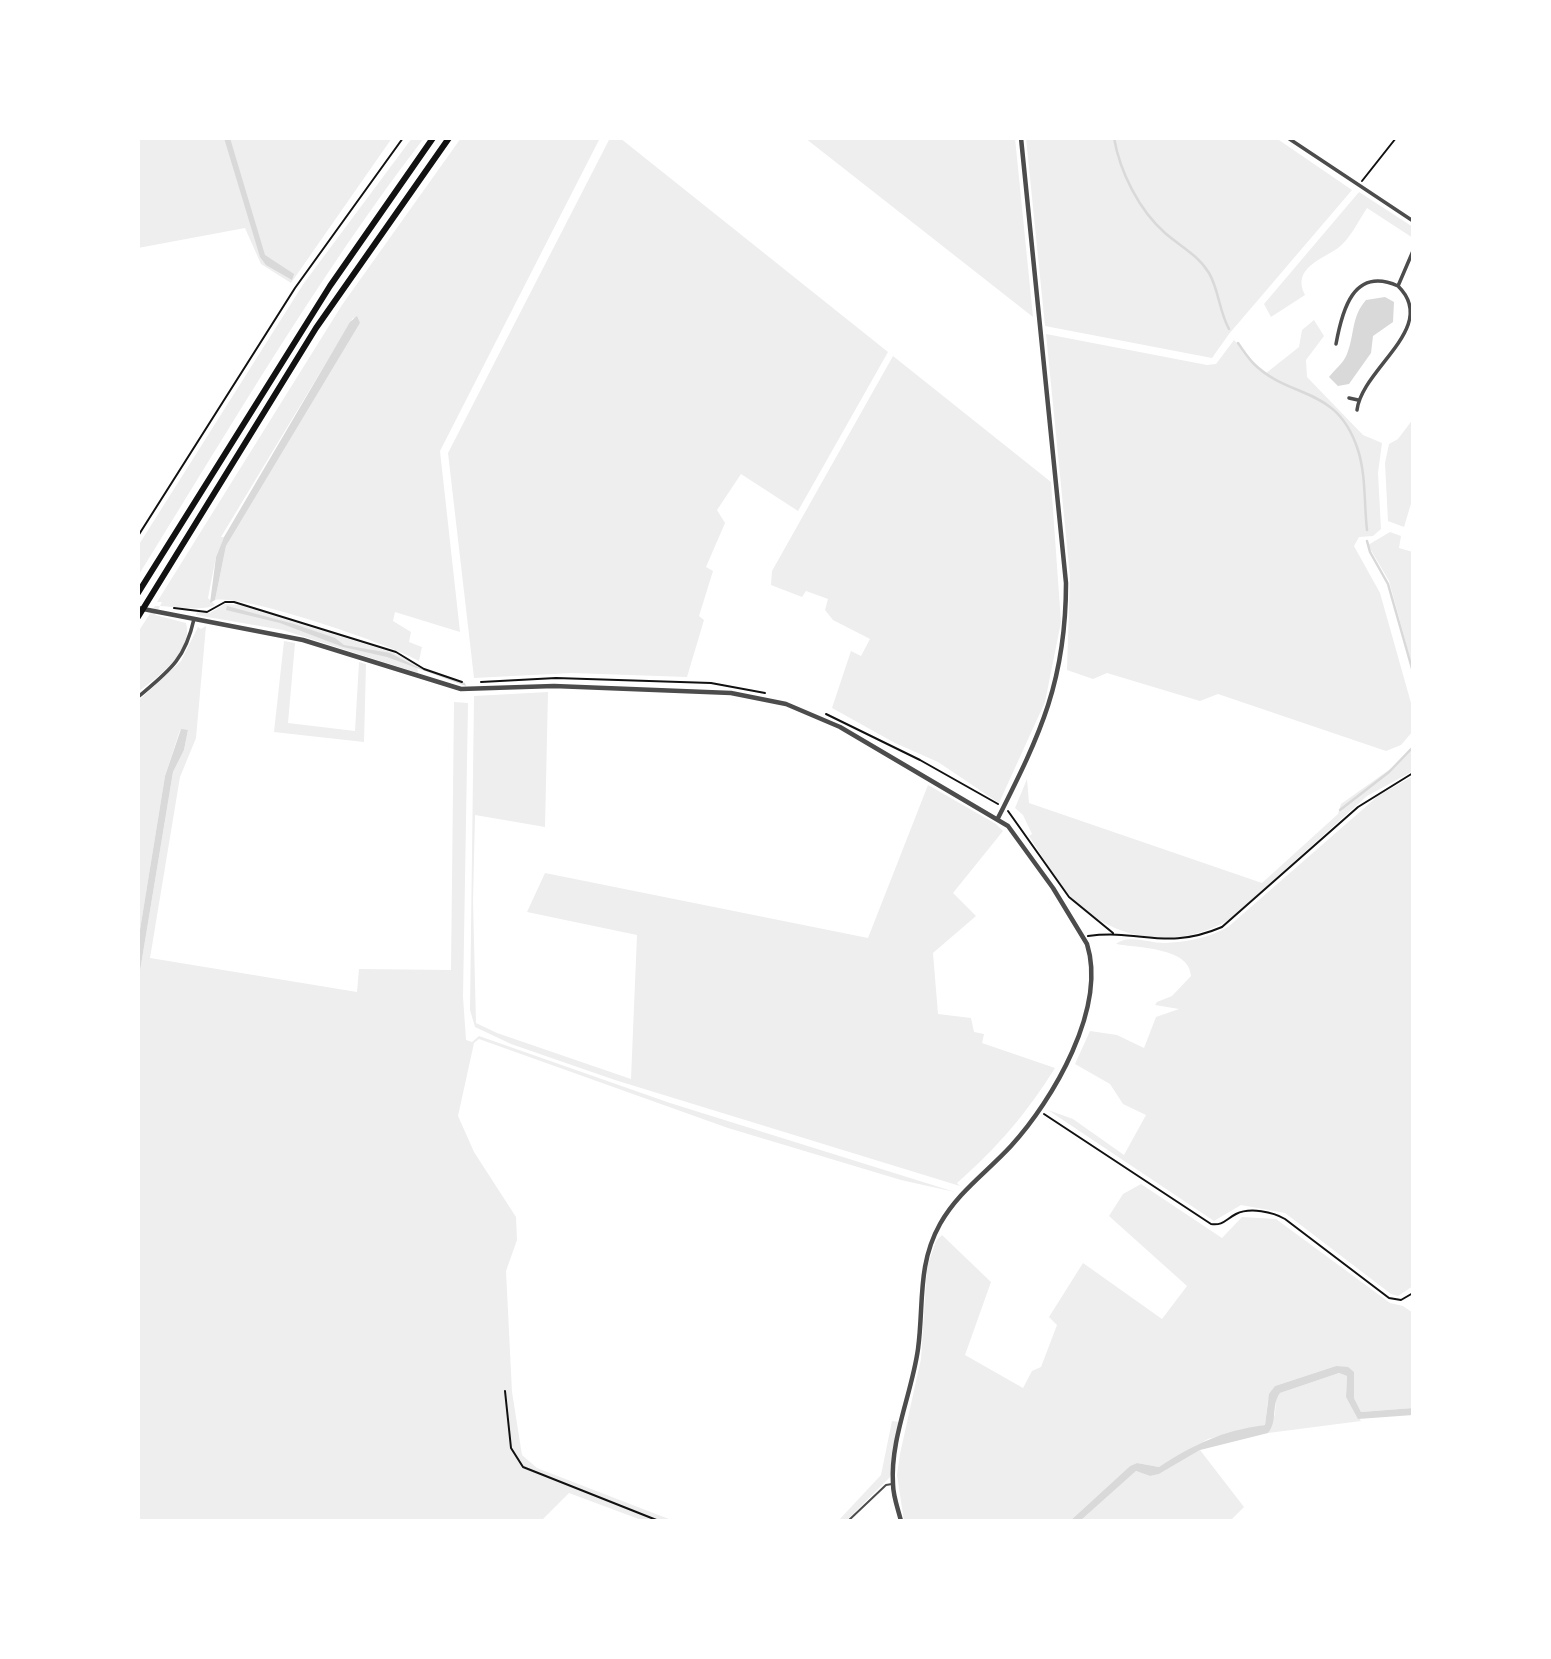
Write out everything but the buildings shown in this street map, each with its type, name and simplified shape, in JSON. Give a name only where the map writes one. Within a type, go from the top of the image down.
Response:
[{"type":"highway","points":[[139,592],[330,286],[433,138]]},
{"type":"highway","points":[[138,617],[322,319],[449,138]]},
{"type":"street","points":[[998,818],[1027,762],[1051,703],[1062,657],[1066,615],[1066,583],[1021,138]]},
{"type":"street","points":[[1288,138],[1413,221]]},
{"type":"street","points":[[1398,286],[1413,251]]},
{"type":"street","points":[[1336,344],[1342,312],[1355,292],[1366,284],[1378,281],[1398,286],[1405,293],[1410,312],[1404,337],[1394,353],[1371,375],[1358,400],[1357,410]]},
{"type":"street","points":[[1349,398],[1358,400]]},
{"type":"street","points":[[138,608],[303,640],[461,689],[554,686],[693,690],[773,701],[815,715],[840,727],[998,818],[1021,840],[1084,938],[1092,961],[1084,1016],[1068,1060],[1037,1110],[1011,1146],[962,1193],[930,1245],[921,1281],[918,1351],[895,1456],[893,1484],[901,1521]]},
{"type":"street","points":[[138,697],[180,660],[190,640],[194,618]]},
{"type":"lane","points":[[848,1521],[886,1485],[893,1484]]},
{"type":"path","points":[[138,536],[295,288],[404,138]]},
{"type":"path","points":[[1358,186],[1396,138]]},
{"type":"path","points":[[181,608],[207,612],[225,602],[234,602],[396,652],[424,669],[470,683],[556,677],[711,683]]},
{"type":"path","points":[[832,716],[920,760],[1013,814],[1069,897],[1113,933]]},
{"type":"path","points":[[1084,938],[1113,933],[1172,940],[1197,936],[1222,926],[1358,807],[1413,773]]},
{"type":"path","points":[[1037,1110],[1211,1224],[1222,1224],[1239,1212],[1272,1213],[1296,1226],[1389,1298],[1401,1300],[1413,1293]]},
{"type":"path","points":[[505,1391],[511,1448],[523,1467],[659,1521]]},
{"type":"shaded area","points":[[138,138],[392,138],[291,283],[261,264],[245,228],[138,248]]},
{"type":"shaded area","points":[[224,138],[230,138],[265,255],[294,274],[292,280],[266,265],[260,257]]},
{"type":"shaded area","points":[[412,138],[424,138],[311,298],[138,576],[138,546],[304,283]]},
{"type":"shaded area","points":[[461,138],[600,138],[440,451],[460,632],[395,612],[393,621],[411,632],[409,642],[422,647],[419,661],[379,643],[284,612],[231,600],[215,600],[226,546],[360,323],[353,318],[221,537],[224,537],[216,557],[208,598],[215,605],[198,608],[160,606],[162,602],[157,602],[342,305]]},
{"type":"shaded area","points":[[610,138],[620,138],[888,352],[798,511],[741,474],[717,510],[725,523],[706,567],[713,571],[699,616],[704,620],[687,677],[572,673],[474,678],[448,453]]},
{"type":"shaded area","points":[[805,138],[1015,138],[1033,317]]},
{"type":"shaded area","points":[[1026,138],[1276,138],[1352,190],[1229,334],[1212,358],[1045,326]]},
{"type":"shaded area","points":[[1359,192],[1413,227],[1413,238],[1367,208],[1342,244],[1305,271],[1302,286],[1305,295],[1271,317],[1264,304]]},
{"type":"shaded area","points":[[1385,297],[1394,302],[1393,322],[1373,336],[1371,353],[1349,384],[1338,386],[1329,377],[1347,354],[1361,306],[1366,300]]},
{"type":"shaded area","points":[[357,316],[360,323],[226,546],[215,600],[210,603],[216,557],[224,537],[350,322]]},
{"type":"shaded area","points":[[1314,320],[1324,336],[1306,360],[1307,377],[1363,435],[1382,443],[1378,473],[1381,529],[1373,536],[1359,537],[1354,546],[1380,593],[1413,710],[1413,731],[1401,745],[1386,751],[1218,694],[1200,701],[1107,673],[1093,679],[1067,670],[1070,576],[1046,334],[1207,365],[1216,364],[1234,340],[1265,374],[1299,347],[1302,330]]},
{"type":"shaded area","points":[[893,356],[1051,482],[1061,622],[1045,702],[999,803],[938,762],[895,743],[832,708],[851,651],[861,656],[870,639],[833,620],[825,610],[828,599],[806,591],[802,597],[771,585],[772,571]]},
{"type":"shaded area","points":[[1413,419],[1413,497],[1404,527],[1388,521],[1385,463],[1389,444],[1398,439]]},
{"type":"shaded area","points":[[1390,532],[1401,536],[1399,548],[1413,552],[1413,669],[1389,581],[1368,545]]},
{"type":"shaded area","points":[[225,604],[239,605],[394,653],[417,665],[418,673],[283,630],[196,615],[197,612],[210,613]]},
{"type":"shaded area","points":[[155,606],[160,606],[155,615],[186,623],[185,644],[173,663],[138,692],[138,632]]},
{"type":"shaded area","points":[[227,606],[294,624],[335,638],[344,645],[390,653],[415,666],[465,683],[466,686],[387,657],[343,647],[280,623],[226,610]]},
{"type":"shaded area","points":[[206,626],[196,738],[180,777],[150,958],[357,992],[359,969],[451,970],[454,702],[468,703],[463,997],[466,1040],[472,1042],[479,1036],[670,1103],[955,1192],[901,1180],[728,1128],[479,1039],[474,1043],[458,1116],[474,1152],[516,1217],[517,1240],[506,1271],[512,1392],[522,1455],[537,1468],[674,1521],[644,1521],[569,1493],[541,1521],[138,1521],[138,983],[173,772],[184,750],[188,730],[180,730],[165,776],[138,942],[138,701],[181,661],[198,627],[201,629]]},
{"type":"shaded area","points":[[284,641],[295,643],[288,723],[355,731],[359,662],[366,664],[364,742],[274,732]]},
{"type":"shaded area","points":[[548,692],[545,827],[475,815],[473,901],[476,1023],[497,1033],[631,1079],[637,935],[527,912],[545,873],[868,938],[928,785],[996,824],[1003,831],[953,893],[976,916],[933,953],[938,1014],[971,1018],[974,1032],[984,1034],[982,1043],[1055,1068],[1010,1129],[957,1183],[960,1186],[615,1080],[511,1044],[475,1027],[470,1010],[474,696]]},
{"type":"shaded area","points":[[181,729],[188,730],[184,750],[173,772],[138,983],[138,942],[165,776]]},
{"type":"shaded area","points":[[1413,747],[1413,771],[1367,796],[1230,919],[1190,935],[1148,937],[1108,925],[1089,913],[1055,877],[1029,836],[1032,834],[1023,815],[1015,808],[1027,779],[1029,803],[1262,883],[1338,814],[1341,804],[1393,767]]},
{"type":"shaded area","points":[[1413,776],[1413,1286],[1398,1296],[1391,1294],[1285,1213],[1241,1205],[1214,1221],[1048,1110],[1073,1119],[1124,1155],[1146,1115],[1123,1104],[1110,1084],[1075,1064],[1090,1031],[1117,1035],[1144,1048],[1156,1017],[1179,1009],[1155,1005],[1172,996],[1191,976],[1182,959],[1172,954],[1116,944],[1133,939],[1164,943],[1189,940],[1205,937],[1228,927],[1378,796]]},
{"type":"shaded area","points":[[1141,1184],[1222,1238],[1242,1217],[1276,1219],[1390,1303],[1403,1306],[1413,1313],[1413,1408],[1361,1412],[1354,1398],[1354,1372],[1336,1366],[1275,1386],[1268,1400],[1265,1425],[1208,1439],[1159,1467],[1137,1463],[1130,1466],[1070,1521],[904,1521],[897,1475],[921,1359],[927,1267],[936,1241],[942,1235],[991,1282],[965,1355],[1023,1388],[1032,1371],[1041,1367],[1057,1325],[1049,1317],[1083,1263],[1162,1319],[1187,1286],[1109,1216],[1123,1194]]},
{"type":"shaded area","points":[[1336,1366],[1348,1367],[1354,1372],[1354,1398],[1361,1412],[1413,1408],[1413,1415],[1358,1419],[1346,1397],[1347,1376],[1339,1373],[1280,1393],[1268,1433],[1200,1450],[1159,1474],[1150,1476],[1136,1471],[1080,1521],[1070,1521],[1130,1466],[1137,1463],[1159,1467],[1209,1440],[1265,1425],[1269,1394],[1275,1386]]},
{"type":"shaded area","points":[[1339,1373],[1347,1376],[1346,1397],[1361,1421],[1268,1433],[1275,1414],[1276,1396]]},
{"type":"shaded area","points":[[892,1421],[899,1422],[890,1477],[846,1521],[838,1521],[881,1475]]},
{"type":"shaded area","points":[[1200,1450],[1244,1507],[1230,1521],[1080,1521],[1136,1471],[1150,1476],[1159,1474]]},
{"type":"waterway","points":[[1114,138],[1126,177],[1139,202],[1156,224],[1200,261],[1209,273],[1229,329]]},
{"type":"waterway","points":[[1238,343],[1252,362],[1268,375],[1326,404],[1349,429],[1362,469],[1367,530]]},
{"type":"waterway","points":[[1367,541],[1370,552],[1388,584],[1413,672]]},
{"type":"waterway","points":[[1340,810],[1389,772],[1413,747]]}]
